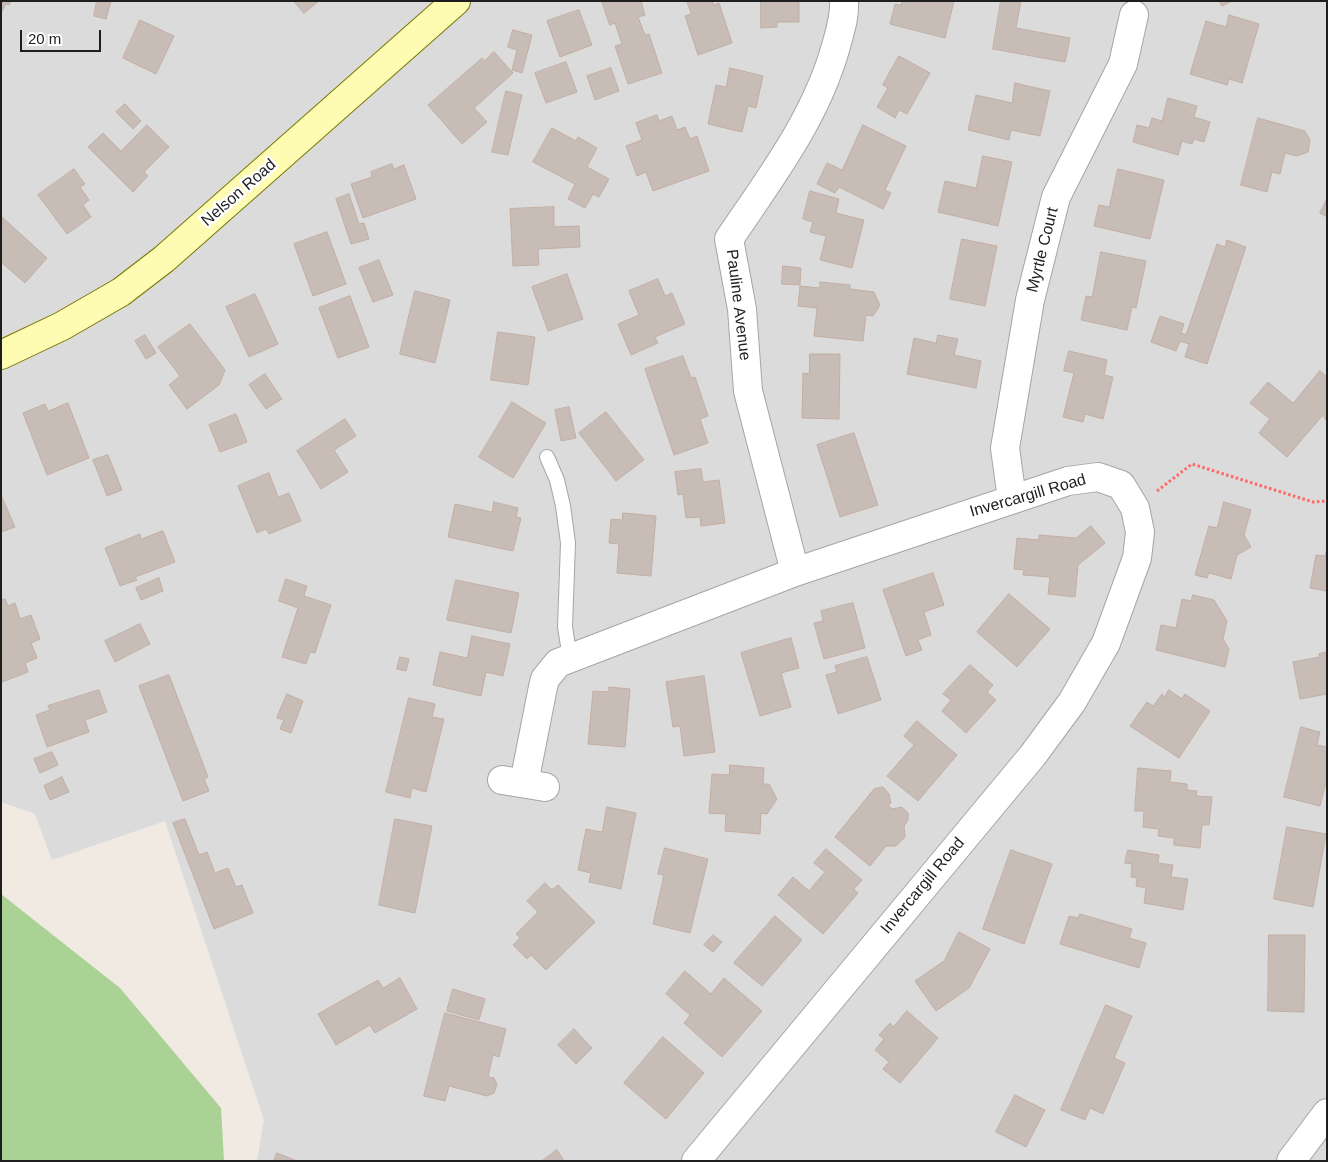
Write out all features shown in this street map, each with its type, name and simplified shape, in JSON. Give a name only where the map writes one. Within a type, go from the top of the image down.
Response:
[{"type":"street","name":"Nelson Road","points":[[1,355],[62,326],[121,292],[164,259],[456,1]]},
{"type":"street","name":"Pauline Avenue","points":[[795,572],[748,391],[742,309],[729,239],[798,137],[827,78],[845,14],[844,1]]},
{"type":"street","name":"Myrtle Court","points":[[1012,499],[1005,448],[1030,300],[1056,197],[1123,64],[1134,16]]},
{"type":"street","name":"Invercargill Road","points":[[523,783],[545,679],[558,663],[795,572],[1068,481],[1098,477],[1121,485],[1135,508],[1140,532],[1137,558],[1106,643],[1072,702],[1033,755],[696,1161]]},
{"type":"street","points":[[1291,1161],[1327,1113]]},
{"type":"lane","points":[[547,457],[563,506],[568,542],[565,627],[570,658]]},
{"type":"path","points":[[1135,508],[1192,464],[1313,502],[1327,501]]},
{"type":"shaded area","points":[[1,1],[1327,1],[1327,1161],[257,1161],[264,1120],[165,821],[52,860],[35,814],[1,802]]},
{"type":"green space","points":[[1,894],[120,988],[221,1108],[224,1161],[1,1161]]},
{"type":"building","points":[[1,1],[11,1],[9,5],[6,4],[1,13]]},
{"type":"building","points":[[97,1],[111,1],[106,19],[94,16]]},
{"type":"building","points":[[294,1],[319,1],[304,13]]},
{"type":"building","points":[[602,1],[641,1],[645,15],[638,17],[645,35],[649,34],[662,73],[628,84],[615,46],[622,44],[615,23],[610,25]]},
{"type":"building","points":[[687,1],[712,1],[714,5],[719,3],[732,43],[698,55],[685,16],[691,14]]},
{"type":"building","points":[[761,1],[799,1],[799,22],[777,22],[777,27],[761,28]]},
{"type":"building","points":[[902,1],[954,1],[945,38],[890,24],[895,4],[901,5]]},
{"type":"building","points":[[1001,1],[1021,1],[1016,28],[1070,38],[1065,62],[993,49]]},
{"type":"building","points":[[1220,1],[1232,1],[1222,6]]},
{"type":"building","points":[[579,10],[592,45],[560,57],[547,21]]},
{"type":"building","points":[[1229,15],[1259,24],[1242,83],[1229,79],[1227,85],[1190,74],[1206,21],[1226,27]]},
{"type":"building","points":[[140,20],[174,36],[156,74],[123,58]]},
{"type":"building","points":[[513,30],[532,35],[522,73],[512,70],[517,50],[508,47]]},
{"type":"building","points":[[494,52],[513,73],[474,108],[487,122],[462,144],[428,105],[482,58],[484,61]]},
{"type":"building","points":[[899,56],[930,73],[907,114],[899,110],[895,118],[877,107],[888,88],[883,85]]},
{"type":"building","points":[[566,62],[577,92],[546,103],[535,73]]},
{"type":"building","points":[[611,68],[619,91],[595,100],[587,76]]},
{"type":"building","points":[[730,68],[763,76],[756,108],[748,106],[742,132],[708,124],[716,85],[726,87]]},
{"type":"building","points":[[1015,83],[1050,91],[1040,136],[1011,130],[1009,140],[968,130],[976,95],[1012,103]]},
{"type":"building","points":[[506,91],[522,95],[508,155],[492,152]]},
{"type":"building","points":[[1168,98],[1197,106],[1194,117],[1210,122],[1204,142],[1194,139],[1192,144],[1182,141],[1178,155],[1133,142],[1137,125],[1149,128],[1152,118],[1162,121]]},
{"type":"building","points":[[125,104],[141,121],[133,129],[116,112]]},
{"type":"building","points":[[657,115],[659,121],[672,116],[677,130],[685,127],[690,139],[697,136],[709,171],[653,191],[646,172],[637,176],[626,146],[642,140],[636,123]]},
{"type":"building","points":[[1258,118],[1305,131],[1310,140],[1308,152],[1297,156],[1285,153],[1280,174],[1272,172],[1267,192],[1241,185]]},
{"type":"building","points":[[147,125],[169,147],[144,172],[148,176],[133,192],[88,147],[103,133],[121,151]]},
{"type":"building","points":[[863,125],[906,146],[885,190],[891,193],[883,209],[839,187],[835,193],[817,184],[827,163],[842,170]]},
{"type":"building","points":[[552,128],[576,141],[578,137],[597,148],[587,167],[609,179],[599,197],[593,194],[585,208],[568,199],[575,184],[533,162]]},
{"type":"building","points":[[983,156],[1012,162],[998,226],[938,212],[945,181],[976,188]]},
{"type":"building","points":[[392,164],[394,169],[404,165],[416,199],[363,218],[351,184],[372,177],[371,172]]},
{"type":"building","points":[[74,169],[85,184],[80,187],[89,200],[83,205],[91,217],[67,234],[38,195]]},
{"type":"building","points":[[1118,169],[1164,180],[1150,239],[1094,226],[1099,205],[1109,207]]},
{"type":"building","points":[[810,191],[839,199],[836,213],[864,220],[852,268],[820,260],[826,236],[810,232],[813,222],[803,219]]},
{"type":"building","points":[[349,194],[359,224],[364,223],[369,239],[351,244],[336,199]]},
{"type":"building","points":[[1327,199],[1327,217],[1320,213]]},
{"type":"building","points":[[554,207],[554,227],[579,226],[580,247],[538,249],[539,265],[513,266],[510,209]]},
{"type":"building","points":[[2,217],[47,258],[25,283],[1,262]]},
{"type":"building","points":[[327,232],[346,284],[313,296],[294,244]]},
{"type":"building","points":[[962,239],[997,246],[985,306],[950,299]]},
{"type":"building","points":[[1227,240],[1246,247],[1207,364],[1185,357],[1189,344],[1180,341],[1176,351],[1151,342],[1160,316],[1184,324],[1181,333],[1186,335],[1217,244],[1225,247]]},
{"type":"building","points":[[1101,252],[1146,261],[1136,308],[1132,307],[1127,330],[1081,320],[1086,296],[1092,297]]},
{"type":"building","points":[[379,260],[393,295],[373,302],[359,268]]},
{"type":"building","points":[[783,266],[801,268],[800,285],[782,284]]},
{"type":"building","points":[[567,274],[583,319],[548,331],[532,287]]},
{"type":"building","points":[[658,279],[665,296],[672,293],[685,324],[655,337],[658,343],[631,355],[618,324],[639,315],[629,291]]},
{"type":"building","points":[[820,282],[850,285],[850,289],[874,292],[880,305],[873,316],[866,315],[863,341],[814,336],[817,308],[798,306],[800,286],[820,288]]},
{"type":"building","points":[[415,291],[450,300],[435,363],[400,354]]},
{"type":"building","points":[[255,294],[278,344],[249,357],[226,307]]},
{"type":"building","points":[[350,296],[369,347],[338,358],[319,308]]},
{"type":"building","points":[[190,324],[225,370],[219,385],[187,409],[169,385],[180,376],[158,347]]},
{"type":"building","points":[[498,332],[535,337],[528,385],[491,380]]},
{"type":"building","points":[[145,335],[156,353],[146,359],[135,341]]},
{"type":"building","points":[[938,335],[958,339],[954,355],[981,361],[976,388],[907,374],[914,338],[936,343]]},
{"type":"building","points":[[1069,351],[1107,360],[1104,375],[1113,377],[1103,419],[1085,414],[1083,422],[1063,417],[1074,373],[1064,371]]},
{"type":"building","points":[[810,354],[840,354],[839,419],[802,418],[803,373],[809,374]]},
{"type":"building","points":[[683,356],[691,378],[695,377],[708,416],[700,419],[708,443],[674,455],[645,369]]},
{"type":"building","points":[[1320,371],[1327,377],[1327,418],[1326,420],[1323,415],[1287,457],[1259,433],[1270,419],[1250,403],[1268,382],[1293,403]]},
{"type":"building","points":[[265,374],[282,399],[266,409],[249,385]]},
{"type":"building","points":[[512,402],[546,423],[513,478],[479,457]]},
{"type":"building","points":[[68,403],[89,458],[47,475],[23,413],[45,404],[48,411]]},
{"type":"building","points":[[569,407],[576,438],[561,441],[555,410]]},
{"type":"building","points":[[606,412],[644,460],[616,481],[579,433]]},
{"type":"building","points":[[236,414],[247,442],[220,452],[209,425]]},
{"type":"building","points":[[345,419],[356,436],[334,450],[348,472],[321,489],[297,451]]},
{"type":"building","points":[[854,433],[878,505],[840,517],[817,445]]},
{"type":"building","points":[[108,455],[122,490],[107,496],[93,460]]},
{"type":"building","points":[[701,469],[703,482],[719,480],[725,523],[701,526],[700,517],[686,518],[683,494],[678,495],[675,472]]},
{"type":"building","points":[[269,473],[278,497],[289,493],[301,521],[269,534],[266,529],[257,533],[238,486]]},
{"type":"building","points":[[1,495],[15,527],[1,532]]},
{"type":"building","points":[[494,502],[518,508],[516,517],[521,518],[513,551],[448,537],[455,504],[492,512]]},
{"type":"building","points":[[1224,502],[1251,510],[1244,535],[1251,547],[1237,555],[1231,579],[1209,573],[1207,578],[1195,575],[1209,526],[1217,528]]},
{"type":"building","points":[[623,513],[656,516],[651,576],[617,573],[619,544],[609,543],[611,519],[622,520]]},
{"type":"building","points":[[1091,526],[1105,543],[1078,565],[1075,597],[1048,594],[1050,577],[1023,575],[1024,570],[1014,569],[1017,538],[1039,540],[1039,535],[1076,538]]},
{"type":"building","points":[[163,531],[175,562],[135,577],[137,580],[120,586],[105,548],[140,534],[141,539]]},
{"type":"building","points":[[1327,547],[1327,591],[1310,588],[1316,555],[1325,556]]},
{"type":"building","points":[[933,573],[944,605],[924,612],[931,635],[918,640],[922,650],[906,656],[883,590]]},
{"type":"building","points":[[159,578],[163,591],[141,600],[136,588]]},
{"type":"building","points":[[286,579],[307,586],[304,596],[331,605],[315,653],[310,652],[306,664],[282,657],[298,608],[279,601]]},
{"type":"building","points":[[456,580],[519,593],[511,633],[447,620]]},
{"type":"building","points":[[1009,594],[1050,629],[1017,667],[977,632]]},
{"type":"building","points":[[1193,595],[1214,600],[1227,621],[1223,639],[1229,649],[1225,667],[1156,650],[1161,625],[1176,628],[1182,599],[1191,601]]},
{"type":"building","points":[[5,599],[8,606],[15,603],[20,619],[31,615],[40,639],[31,643],[37,658],[25,663],[28,672],[2,682],[1,601]]},
{"type":"building","points":[[853,603],[865,648],[824,659],[814,623],[823,621],[821,611]]},
{"type":"building","points":[[140,624],[150,644],[115,662],[105,641]]},
{"type":"building","points":[[472,636],[510,644],[503,676],[486,672],[481,696],[433,685],[440,652],[467,658]]},
{"type":"building","points":[[791,638],[799,668],[781,673],[791,707],[760,716],[741,653]]},
{"type":"building","points":[[1327,652],[1327,694],[1300,699],[1293,662],[1320,657],[1319,654]]},
{"type":"building","points":[[400,657],[409,659],[406,671],[397,669]]},
{"type":"building","points":[[867,657],[881,700],[838,714],[826,675],[837,672],[835,666]]},
{"type":"building","points":[[970,665],[993,685],[987,692],[996,700],[966,733],[942,711],[951,700],[943,694]]},
{"type":"building","points":[[169,675],[208,777],[204,779],[209,791],[183,801],[139,686]]},
{"type":"building","points":[[704,676],[715,752],[684,756],[680,726],[673,727],[666,682]]},
{"type":"building","points":[[609,687],[630,689],[625,747],[588,744],[593,691],[609,692]]},
{"type":"building","points":[[99,690],[107,712],[85,720],[89,732],[47,747],[36,715],[50,710],[48,706]]},
{"type":"building","points":[[1169,690],[1182,699],[1185,694],[1210,711],[1179,758],[1130,726],[1147,702],[1153,706],[1162,694],[1164,697]]},
{"type":"building","points":[[287,694],[303,701],[291,733],[280,729],[284,720],[277,718]]},
{"type":"building","points":[[409,698],[435,704],[432,717],[444,719],[426,792],[412,788],[410,798],[386,792]]},
{"type":"building","points":[[917,721],[957,755],[918,801],[887,776],[914,745],[904,736]]},
{"type":"building","points":[[1301,727],[1320,732],[1317,745],[1327,747],[1327,778],[1320,806],[1284,797]]},
{"type":"building","points":[[52,752],[58,765],[40,773],[34,759]]},
{"type":"building","points":[[730,765],[764,768],[763,784],[769,784],[777,799],[767,814],[761,813],[760,834],[725,831],[726,814],[709,813],[712,774],[729,775]]},
{"type":"building","points":[[1138,768],[1171,771],[1170,782],[1187,784],[1187,790],[1197,791],[1196,796],[1212,797],[1209,825],[1202,825],[1200,848],[1174,845],[1174,838],[1158,836],[1159,829],[1143,827],[1144,811],[1135,811]]},
{"type":"building","points":[[62,777],[69,792],[50,800],[44,786]]},
{"type":"building","points":[[883,787],[889,794],[891,803],[888,805],[892,809],[902,807],[908,813],[908,820],[904,826],[905,837],[896,846],[886,846],[870,866],[835,837],[874,789]]},
{"type":"building","points":[[607,807],[636,813],[621,889],[589,882],[591,873],[578,870],[586,829],[602,832]]},
{"type":"building","points":[[185,819],[199,855],[207,852],[215,873],[228,868],[236,887],[242,885],[253,913],[214,929],[173,823]]},
{"type":"building","points":[[395,819],[432,826],[415,913],[379,905]]},
{"type":"building","points":[[1287,827],[1326,834],[1313,907],[1274,899]]},
{"type":"building","points":[[665,848],[708,859],[690,933],[653,924],[664,875],[658,874]]},
{"type":"building","points":[[826,849],[862,880],[854,889],[858,893],[823,934],[778,895],[793,877],[809,891],[825,872],[814,863]]},
{"type":"building","points":[[1011,850],[1052,864],[1024,944],[983,929]]},
{"type":"building","points":[[1128,850],[1159,855],[1158,863],[1173,865],[1171,877],[1188,879],[1183,910],[1144,903],[1146,888],[1136,886],[1137,878],[1131,877],[1132,864],[1125,863]]},
{"type":"building","points":[[545,883],[552,890],[558,885],[595,922],[546,970],[531,955],[527,959],[513,945],[520,938],[516,934],[538,912],[527,901]]},
{"type":"building","points":[[1080,914],[1132,929],[1129,938],[1146,943],[1139,968],[1060,944],[1069,916],[1078,918]]},
{"type":"building","points":[[775,916],[802,940],[762,986],[734,963]]},
{"type":"building","points":[[959,932],[990,949],[969,988],[936,1011],[915,981],[944,961]]},
{"type":"building","points":[[713,935],[722,942],[713,952],[704,945]]},
{"type":"building","points":[[1269,935],[1305,935],[1304,1012],[1268,1011]]},
{"type":"building","points":[[685,971],[711,994],[724,978],[762,1011],[722,1057],[684,1023],[690,1015],[666,994]]},
{"type":"building","points":[[400,978],[417,1009],[375,1033],[370,1025],[336,1045],[318,1014],[378,980],[383,988]]},
{"type":"building","points":[[453,989],[485,999],[479,1020],[447,1011]]},
{"type":"building","points":[[1106,1005],[1132,1016],[1114,1058],[1125,1063],[1103,1114],[1090,1108],[1085,1120],[1061,1110]]},
{"type":"building","points":[[907,1011],[938,1038],[900,1083],[883,1069],[889,1062],[875,1050],[884,1039],[879,1035],[890,1023],[893,1027]]},
{"type":"building","points":[[445,1013],[506,1029],[499,1057],[493,1055],[488,1077],[494,1078],[497,1084],[494,1093],[487,1096],[449,1086],[445,1101],[424,1096]]},
{"type":"building","points":[[574,1029],[592,1048],[576,1064],[558,1045]]},
{"type":"building","points":[[663,1037],[704,1073],[666,1119],[624,1083]]},
{"type":"building","points":[[1015,1095],[1045,1110],[1026,1147],[996,1132]]},
{"type":"building","points":[[557,1150],[564,1161],[542,1161]]},
{"type":"building","points":[[277,1153],[297,1161],[274,1161]]}]
